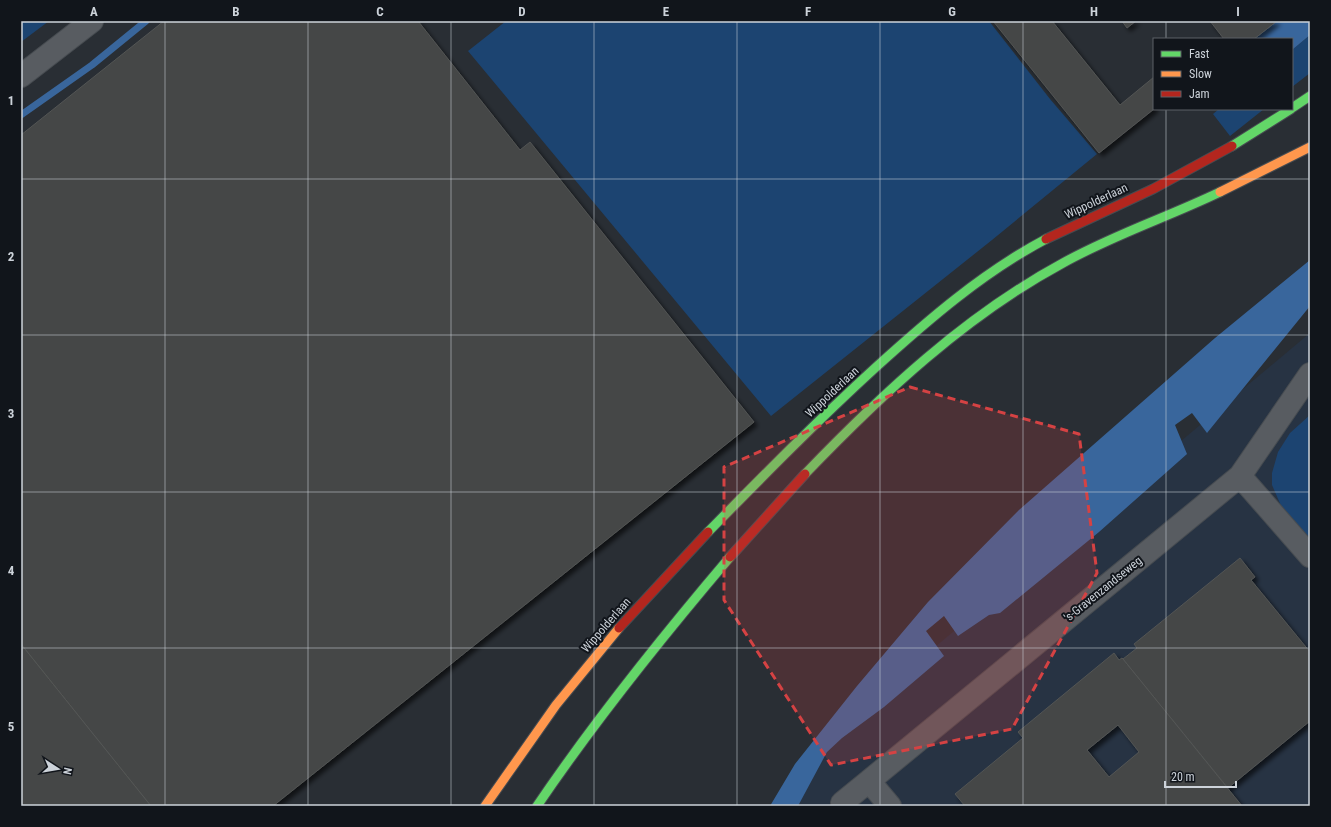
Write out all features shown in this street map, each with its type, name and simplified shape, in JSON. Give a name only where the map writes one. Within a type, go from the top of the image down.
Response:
[{"type":"main road","name":"Wippolderlaan","points":[[1293,108],[1310,96]]},
{"type":"main road","name":"Wippolderlaan","points":[[486,806],[566,691],[632,613],[696,544],[846,394],[936,313],[977,281],[1037,243],[1174,179],[1290,110]]},
{"type":"main road","points":[[537,806],[604,715],[691,602],[753,531],[797,482],[863,415],[952,337],[977,317],[1038,276],[1086,250],[1236,186],[1310,147]]},
{"type":"street","points":[[21,76],[92,21]]},
{"type":"street","name":"'s-Gravenzandseweg","points":[[844,806],[842,804],[869,781],[1240,476],[1310,374]]},
{"type":"street","points":[[1240,476],[1310,556]]},
{"type":"street","points":[[869,781],[890,806]]},
{"type":"highlighted area","points":[[910,387],[1079,434],[1097,573],[1012,729],[831,765],[724,600],[724,467]]},
{"type":"shaded area","points":[[21,21],[49,21],[21,42]]},
{"type":"shaded area","points":[[506,21],[989,21],[1050,99],[1097,154],[992,240],[771,416],[468,51]]},
{"type":"shaded area","points":[[1269,21],[1310,21],[1310,35],[1293,49],[1293,38],[1248,38]]},
{"type":"shaded area","points":[[1310,35],[1310,73],[1293,86],[1293,49]]},
{"type":"shaded area","points":[[1218,110],[1263,110],[1230,136],[1213,114]]},
{"type":"shaded area","points":[[1310,260],[1310,306],[1207,433],[1192,413],[1175,425],[1187,454],[1099,532],[1000,613],[989,615],[958,636],[944,616],[926,631],[944,656],[884,707],[842,738],[827,752],[798,806],[770,806],[795,764],[857,686],[928,602],[1019,510],[1215,338]]},
{"type":"shaded area","points":[[1310,333],[1310,806],[789,806],[820,748],[898,678]]},
{"type":"shaded area","points":[[1310,415],[1310,540],[1282,508],[1272,485],[1272,473],[1278,452],[1290,433]]},
{"type":"building","points":[[164,21],[418,21],[520,150],[530,142],[754,422],[273,806],[151,806],[21,644],[21,135]]},
{"type":"building","points":[[993,21],[1052,21],[1120,105],[1153,78],[1153,110],[1099,153]]},
{"type":"building","points":[[1122,21],[1136,21],[1127,28]]},
{"type":"building","points":[[1210,21],[1277,21],[1255,38],[1223,38]]},
{"type":"building","points":[[1240,558],[1255,577],[1251,580],[1310,652],[1310,721],[1228,788],[1123,659],[1137,648],[1134,644]]},
{"type":"building","points":[[21,644],[151,806],[21,806]]},
{"type":"building","points":[[1114,653],[1119,660],[1122,658],[1123,659],[1242,806],[965,806],[955,794],[1023,738],[1018,732]],"holes":[[[1118,725],[1139,752],[1109,777],[1087,750]]]},
{"type":"waterway","points":[[21,115],[92,65],[146,21]]},
{"type":"traffic: fast","points":[[1293,107],[1310,96]]},
{"type":"traffic: fast","points":[[1232,146],[1289,110]]},
{"type":"traffic: fast","points":[[805,474],[864,415],[926,358],[992,307],[1027,284],[1082,253],[1220,192]]},
{"type":"traffic: fast","points":[[708,532],[832,408],[915,332],[978,282],[1022,252],[1046,239]]},
{"type":"traffic: fast","points":[[537,806],[582,742],[630,679],[679,617],[730,557]]},
{"type":"traffic: slow","points":[[1220,192],[1310,147]]},
{"type":"traffic: slow","points":[[485,806],[556,705],[619,628]]},
{"type":"traffic: jam","points":[[1046,239],[1153,189],[1232,146]]},
{"type":"traffic: jam","points":[[730,557],[805,474]]},
{"type":"traffic: jam","points":[[619,628],[708,532]]}]
